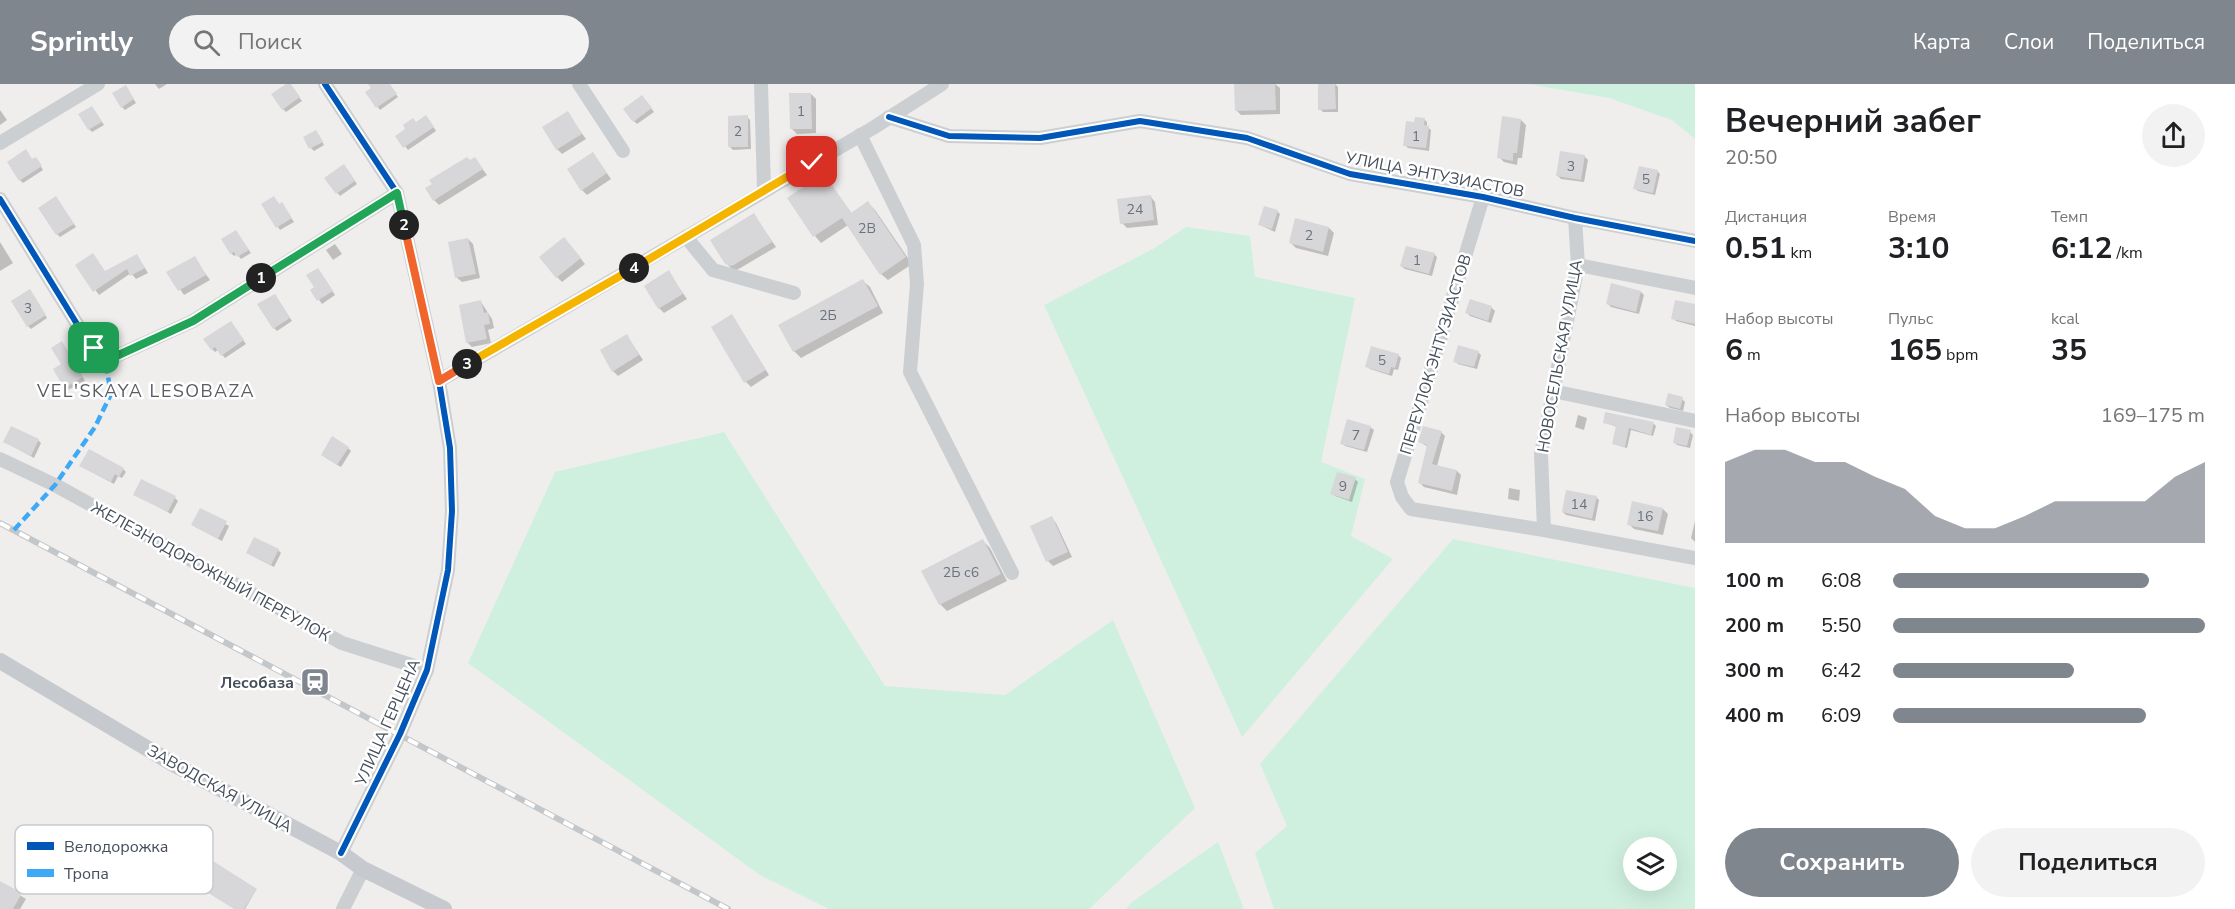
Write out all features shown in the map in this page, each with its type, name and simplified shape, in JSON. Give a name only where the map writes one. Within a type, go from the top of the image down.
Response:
[{"type":"main road","name":"ЗАВОДСКАЯ УЛИЦА","points":[[0,661],[175,765],[341,853],[363,869],[444,909]]},
{"type":"street","points":[[0,143],[98,84]]},
{"type":"street","name":"УЛИЦА ГЕРЦЕНА","points":[[325,84],[397,193],[439,381],[450,448],[452,511],[448,570],[427,670],[400,734],[341,853]]},
{"type":"street","points":[[579,84],[623,151]]},
{"type":"street","points":[[761,84],[764,189]]},
{"type":"street","points":[[439,381],[764,189],[860,135],[942,84]]},
{"type":"street","name":"УЛИЦА ЭНТУЗИАСТОВ","points":[[889,117],[949,136],[1040,138],[1140,121],[1247,138],[1350,174],[1483,197],[1575,218],[1695,241]]},
{"type":"street","points":[[860,135],[914,245],[917,284],[910,372],[1012,573]]},
{"type":"street","points":[[0,199],[85,337],[105,359],[112,358],[193,321],[397,193]]},
{"type":"street","name":"ПЕРЕУЛОК ЭНТУЗИАСТОВ","points":[[1483,197],[1397,482],[1402,497],[1411,509],[1544,530]]},
{"type":"street","name":"НОВОСЕЛЬСКАЯ УЛИЦА","points":[[1544,530],[1541,454],[1578,265],[1575,218]]},
{"type":"street","points":[[686,237],[713,270],[794,293]]},
{"type":"street","points":[[1578,265],[1695,288]]},
{"type":"street","points":[[1553,391],[1695,421]]},
{"type":"street","name":"ЖЕЛЕЗНОДОРОЖНЫЙ ПЕРЕУЛОК","points":[[0,459],[55,485],[342,643],[427,670]]},
{"type":"street","points":[[1544,530],[1695,558]]},
{"type":"street","points":[[343,909],[363,869]]},
{"type":"green space","points":[[1528,84],[1695,84],[1695,139],[1672,120],[1609,98]]},
{"type":"green space","points":[[1186,227],[1250,236],[1255,277],[1355,298],[1321,462],[1365,479],[1351,536],[1393,559],[1242,737],[1044,305],[1153,249]]},
{"type":"green space","points":[[724,432],[885,686],[1005,695],[1113,620],[1195,808],[1089,909],[829,909],[760,875],[468,663],[555,472]]},
{"type":"green space","points":[[1453,539],[1695,588],[1695,909],[1274,909],[1255,853],[1287,826],[1260,764]]},
{"type":"green space","points":[[1218,842],[1244,909],[1126,909],[1132,902]]},
{"type":"building","points":[[286,84],[291,84],[300,97],[282,110],[271,94]]},
{"type":"building","points":[[368,84],[390,84],[397,94],[376,108],[365,92],[371,88]]},
{"type":"building","points":[[1234,84],[1275,84],[1276,110],[1235,111]]},
{"type":"building","points":[[1318,84],[1335,84],[1336,109],[1318,110]]},
{"type":"building","points":[[126,85],[134,99],[121,108],[112,93]]},
{"type":"building","points":[[789,93],[811,93],[812,129],[790,129]]},
{"type":"building","points":[[642,95],[652,108],[633,122],[623,109]]},
{"type":"building","points":[[92,106],[102,122],[88,130],[78,114]]},
{"type":"building","points":[[568,111],[582,134],[556,150],[542,127]]},
{"type":"building","points":[[426,115],[434,127],[403,148],[395,136],[405,129],[403,125],[413,118],[416,122]]},
{"type":"building","points":[[748,115],[748,147],[728,147],[728,116]]},
{"type":"building","points":[[1502,116],[1521,119],[1517,153],[1513,153],[1513,161],[1497,158]]},
{"type":"building","points":[[1415,117],[1425,118],[1424,125],[1429,126],[1426,148],[1403,146],[1406,121],[1414,122]]},
{"type":"building","points":[[316,130],[323,142],[309,149],[303,137]]},
{"type":"building","points":[[26,149],[32,159],[36,157],[42,166],[19,181],[7,162]]},
{"type":"building","points":[[1560,151],[1585,155],[1581,180],[1556,176]]},
{"type":"building","points":[[593,152],[607,173],[581,191],[567,169]]},
{"type":"building","points":[[467,157],[470,160],[475,157],[483,169],[433,201],[425,188],[432,184],[429,180]]},
{"type":"building","points":[[344,164],[355,181],[336,194],[324,178]]},
{"type":"building","points":[[1639,166],[1658,170],[1653,193],[1633,189]]},
{"type":"building","points":[[824,173],[851,213],[868,201],[906,257],[880,275],[842,218],[813,237],[787,198]]},
{"type":"building","points":[[1151,195],[1154,220],[1120,224],[1117,199]]},
{"type":"building","points":[[56,196],[74,224],[56,235],[38,208]]},
{"type":"building","points":[[274,196],[279,204],[282,202],[292,218],[276,228],[261,204]]},
{"type":"building","points":[[1264,206],[1278,210],[1272,229],[1258,225]]},
{"type":"building","points":[[754,213],[772,242],[732,266],[725,264],[710,240]]},
{"type":"building","points":[[1295,218],[1329,227],[1323,252],[1289,243]]},
{"type":"building","points":[[236,230],[249,250],[237,257],[234,252],[230,254],[221,239]]},
{"type":"building","points":[[564,237],[581,258],[556,278],[539,257]]},
{"type":"building","points":[[468,238],[476,274],[455,278],[448,242]]},
{"type":"building","points":[[1406,246],[1435,253],[1429,274],[1400,266]]},
{"type":"building","points":[[93,253],[105,271],[137,254],[145,268],[130,276],[127,269],[93,292],[75,265]]},
{"type":"building","points":[[195,256],[206,275],[178,291],[166,272]]},
{"type":"building","points":[[318,268],[333,291],[317,301],[310,290],[314,287],[306,275]]},
{"type":"building","points":[[669,270],[683,294],[658,309],[644,286]]},
{"type":"building","points":[[863,279],[878,306],[793,352],[778,325]]},
{"type":"building","points":[[1611,283],[1641,291],[1636,312],[1606,304]]},
{"type":"building","points":[[30,289],[46,315],[27,327],[11,301]]},
{"type":"building","points":[[275,294],[290,318],[273,329],[257,304]]},
{"type":"building","points":[[1470,299],[1492,306],[1488,321],[1465,313]]},
{"type":"building","points":[[481,300],[484,313],[488,312],[490,324],[484,325],[487,339],[466,343],[459,305]]},
{"type":"building","points":[[1675,300],[1695,304],[1695,324],[1671,319]]},
{"type":"building","points":[[732,314],[766,370],[744,383],[711,327]]},
{"type":"building","points":[[231,321],[244,340],[221,356],[215,347],[211,350],[203,339]]},
{"type":"building","points":[[627,334],[639,355],[612,372],[600,350]]},
{"type":"building","points":[[62,341],[83,377],[64,388],[53,369],[61,364],[51,348]]},
{"type":"building","points":[[1458,345],[1479,351],[1474,367],[1453,362]]},
{"type":"building","points":[[1371,346],[1399,354],[1395,368],[1391,367],[1389,374],[1365,367]]},
{"type":"building","points":[[1668,393],[1683,397],[1680,409],[1665,405]]},
{"type":"building","points":[[1605,412],[1654,422],[1651,435],[1629,428],[1625,447],[1612,444],[1616,426],[1603,423]]},
{"type":"building","points":[[1347,419],[1371,426],[1364,450],[1340,444]]},
{"type":"building","points":[[11,426],[39,439],[31,456],[3,442]]},
{"type":"building","points":[[1423,426],[1442,431],[1432,464],[1457,470],[1452,491],[1418,483],[1427,445],[1418,442]]},
{"type":"building","points":[[1676,427],[1691,430],[1687,446],[1673,443]]},
{"type":"building","points":[[332,436],[349,447],[337,465],[321,455]]},
{"type":"building","points":[[89,449],[124,468],[119,477],[115,474],[111,482],[79,466]]},
{"type":"building","points":[[1337,472],[1356,477],[1349,500],[1330,494]]},
{"type":"building","points":[[141,479],[176,496],[168,512],[133,495]]},
{"type":"building","points":[[1566,490],[1597,496],[1592,519],[1562,512]]},
{"type":"building","points":[[1632,501],[1663,508],[1658,531],[1627,525]]},
{"type":"building","points":[[200,508],[227,521],[218,539],[191,525]]},
{"type":"building","points":[[1052,516],[1068,552],[1046,562],[1030,526]]},
{"type":"building","points":[[254,537],[279,549],[271,565],[246,553]]},
{"type":"building","points":[[983,539],[1001,574],[939,605],[921,571]]},
{"type":"building","points":[[213,861],[257,889],[244,909],[234,909],[210,894],[213,894]]},
{"type":"building","points":[[0,881],[15,889],[15,894],[21,894],[13,909],[0,909]]},
{"type":"railway","points":[[0,523],[728,909]]},
{"type":"marked path","points":[[14,530],[55,485],[95,427],[111,394],[105,359]]},
{"type":"cycle path","points":[[325,84],[397,193],[439,381],[450,448],[452,511],[448,570],[427,670],[400,734],[341,853]]},
{"type":"cycle path","points":[[889,117],[949,136],[1040,138],[1140,121],[1247,138],[1350,174],[1483,197],[1575,218],[1695,241]]},
{"type":"cycle path","points":[[0,199],[85,337],[105,359],[112,358],[193,321],[397,193]]},
{"type":"place","name":"Лесобаза","points":[[315,682]]},
{"type":"district","name":"VEL'SKAYA LESOBAZA","points":[[146,391]]},
{"type":"route","points":[[94,348],[105,359],[112,358],[193,321],[397,193],[439,381],[812,162]]}]
